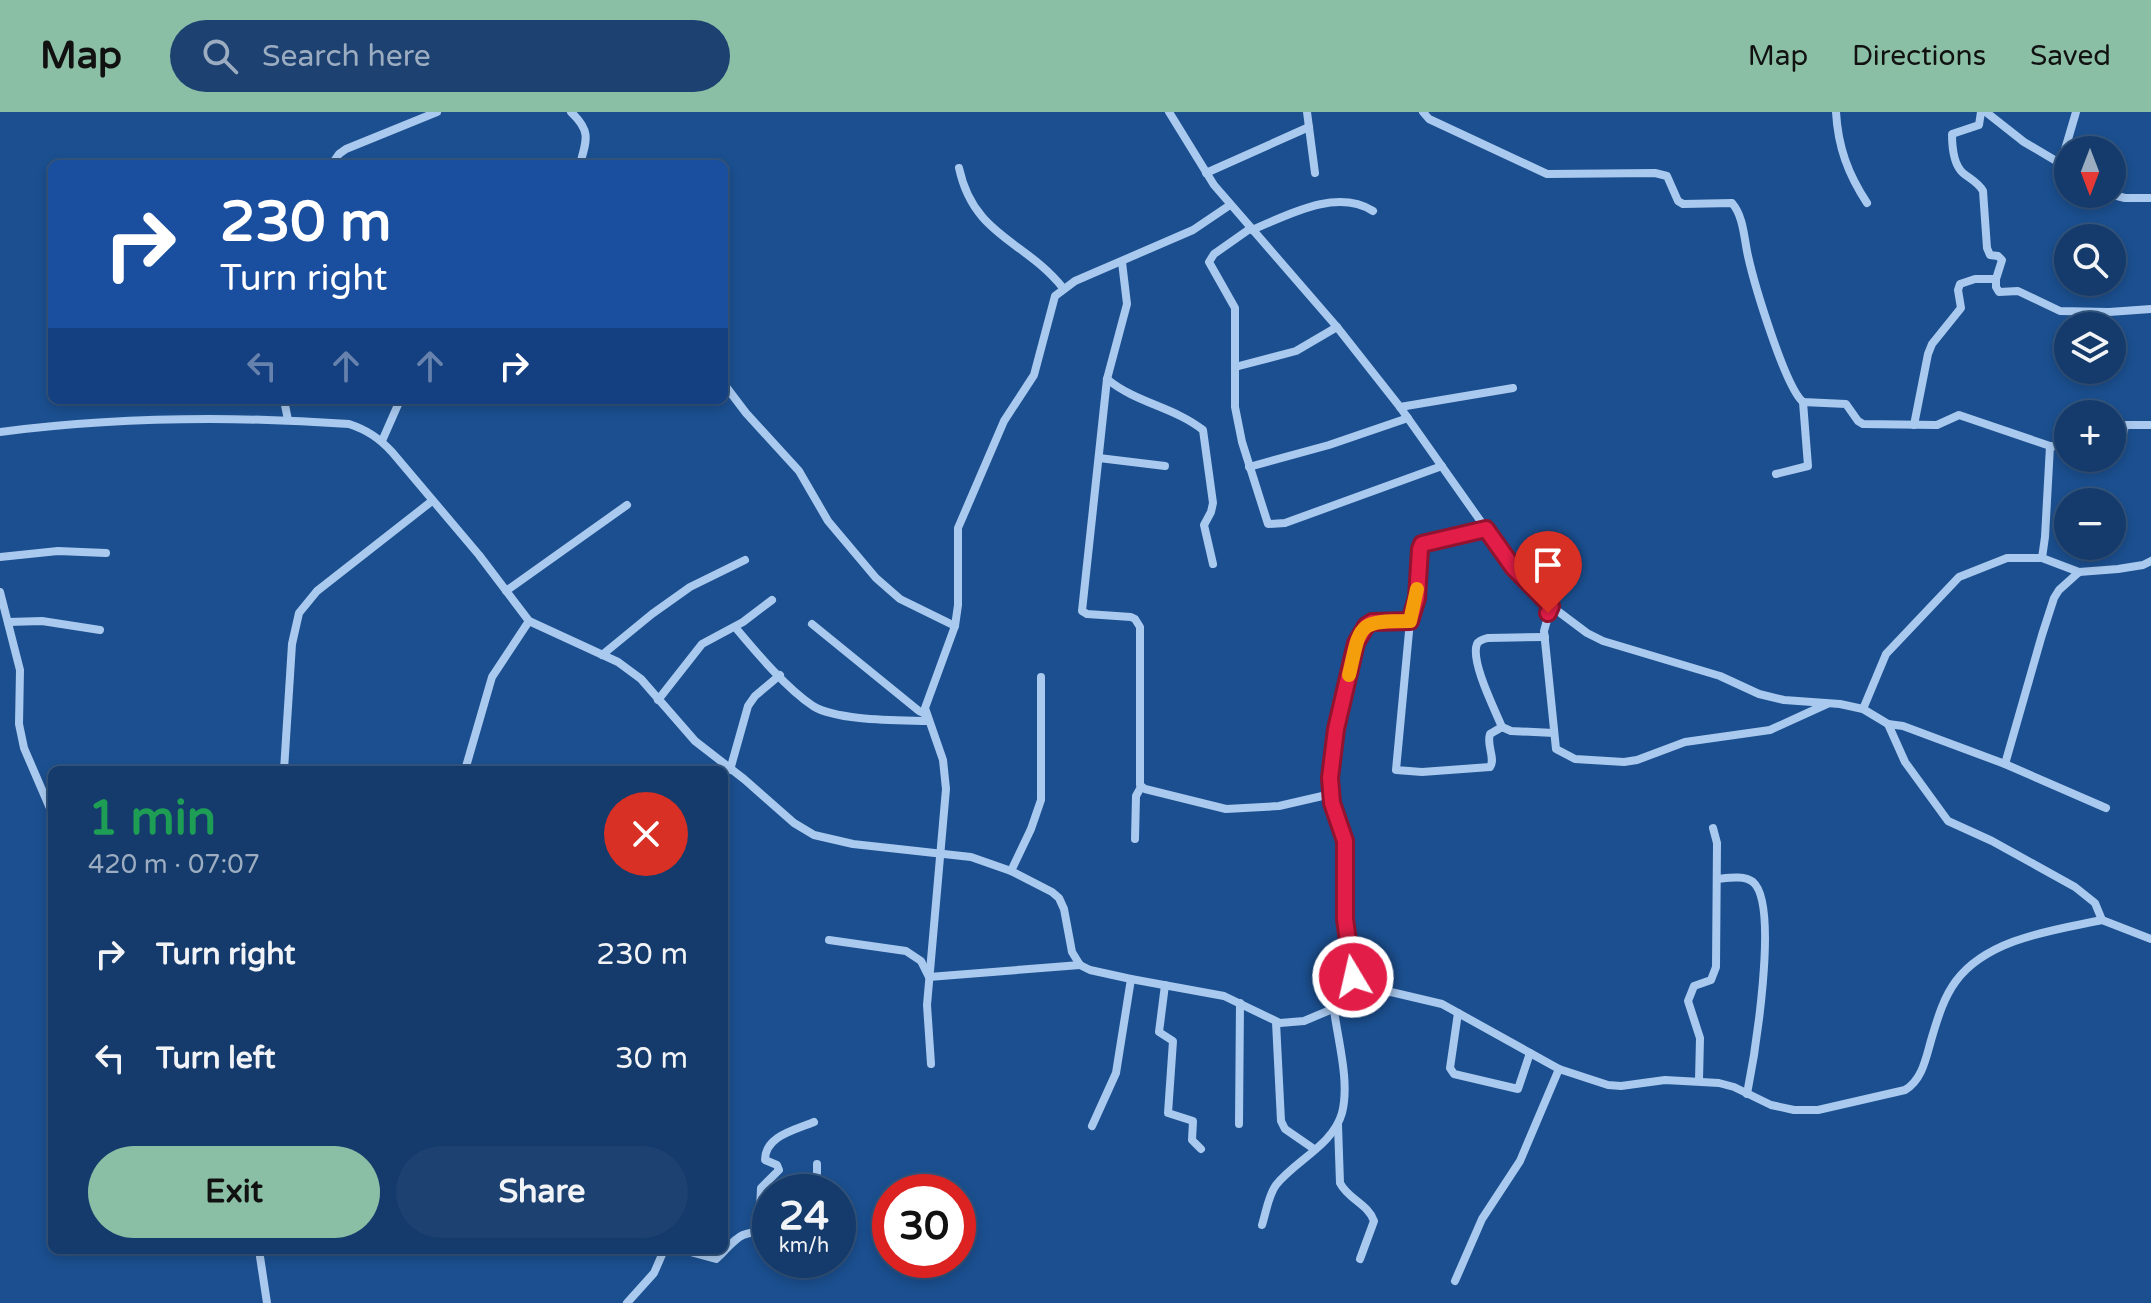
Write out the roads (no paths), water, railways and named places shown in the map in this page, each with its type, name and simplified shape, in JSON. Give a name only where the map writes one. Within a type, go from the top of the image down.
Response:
[{"type":"street","points":[[336,160],[346,149],[437,112]]},
{"type":"street","points":[[571,112],[586,130],[581,160]]},
{"type":"street","points":[[1169,112],[1206,173],[1230,205],[1337,327],[1400,407],[1513,567],[1551,606],[1587,633],[1618,647],[1720,676],[1759,694],[1863,709],[1888,724],[1903,726],[2005,764],[2106,808]]},
{"type":"street","points":[[1307,112],[1315,173]]},
{"type":"street","points":[[1423,112],[1429,119],[1547,174],[1655,173],[1667,176],[1678,201],[1683,204],[1732,203],[1739,214],[1761,301],[1792,386],[1803,402],[1809,463],[1805,469],[1776,474]]},
{"type":"street","points":[[1836,112],[1838,143],[1867,203]]},
{"type":"street","points":[[2054,160],[1983,112],[1979,125],[1952,136],[1957,166],[1983,191],[1987,248],[1990,255],[2002,260],[1996,279],[1999,292],[2018,291],[2060,311],[2151,309]]},
{"type":"street","points":[[2071,136],[2076,112]]},
{"type":"street","points":[[1206,173],[1309,127]]},
{"type":"street","points":[[959,168],[973,205],[989,226],[1050,272],[1063,288]]},
{"type":"street","points":[[2126,198],[2151,198]]},
{"type":"street","points":[[1373,211],[1351,202],[1326,203],[1252,229],[1214,254],[1209,262],[1235,308],[1235,407],[1249,467],[1263,515],[1270,526],[1442,466]]},
{"type":"street","points":[[931,1064],[927,1018],[942,852],[945,773],[925,701],[955,626],[958,528],[998,433],[1034,375],[1055,296],[1063,288],[1193,230],[1230,205]]},
{"type":"street","points":[[1122,262],[1127,304],[1107,379],[1082,611],[1131,617],[1140,627],[1138,780],[1141,787]]},
{"type":"street","points":[[1914,425],[1928,354],[1932,344],[1961,308],[1960,284],[1975,279],[1996,279]]},
{"type":"street","points":[[1235,367],[1296,351],[1337,327]]},
{"type":"street","points":[[1107,379],[1123,392],[1191,420],[1203,430],[1213,503],[1204,525],[1213,564]]},
{"type":"street","points":[[1400,407],[1513,388]]},
{"type":"street","points":[[728,389],[799,471],[828,521],[876,578],[900,599],[955,626]]},
{"type":"street","points":[[1803,402],[1846,404],[1863,424],[1937,425],[1959,415],[2054,446]]},
{"type":"street","points":[[285,404],[288,420]]},
{"type":"street","points":[[382,441],[398,404]]},
{"type":"street","points":[[0,432],[78,423],[257,418],[349,424],[382,441],[479,555],[529,621],[628,669],[695,741],[725,766]]},
{"type":"street","points":[[1249,467],[1329,445],[1408,418]]},
{"type":"street","points":[[2126,425],[2151,425]]},
{"type":"street","points":[[2042,558],[2050,446]]},
{"type":"street","points":[[1099,458],[1165,466]]},
{"type":"street","points":[[284,766],[292,644],[299,613],[317,591],[432,501]]},
{"type":"street","points":[[506,591],[627,505]]},
{"type":"street","points":[[1486,529],[1422,544],[1420,549],[1396,770],[1422,772],[1490,767],[1493,761],[1488,738],[1502,727]]},
{"type":"street","points":[[0,557],[58,551],[106,553]]},
{"type":"street","points":[[1863,709],[1886,654],[1959,577],[2007,558],[2042,558],[2079,572],[2118,569],[2151,561]]},
{"type":"street","points":[[602,655],[690,587],[745,560]]},
{"type":"street","points":[[2005,764],[2054,598],[2079,572]]},
{"type":"street","points":[[0,592],[20,670],[21,735],[48,803]]},
{"type":"street","points":[[658,700],[702,644],[735,627],[772,600]]},
{"type":"street","points":[[1551,606],[1545,622],[1545,637],[1556,749],[1562,755],[1575,759],[1637,760],[1685,742],[1770,730],[1827,704]]},
{"type":"street","points":[[8,622],[42,621],[100,630]]},
{"type":"street","points":[[466,766],[492,677],[529,621]]},
{"type":"street","points":[[1359,998],[1346,932],[1345,841],[1335,816],[1331,768],[1338,719],[1361,632],[1372,622],[1410,621]]},
{"type":"street","points":[[812,624],[927,717]]},
{"type":"street","points":[[735,627],[814,707],[850,716],[927,717]]},
{"type":"street","points":[[1545,637],[1488,638],[1477,645],[1481,679],[1502,727],[1511,731],[1554,733]]},
{"type":"street","points":[[780,675],[748,706],[730,770],[794,823],[814,835],[853,844],[971,857],[1011,871],[1052,892],[1059,898],[1068,924],[1072,952],[1080,965]]},
{"type":"street","points":[[1011,871],[1041,800],[1041,677]]},
{"type":"street","points":[[1888,724],[1905,762],[1948,821],[1992,841],[2075,887],[2095,903],[2102,920]]},
{"type":"street","points":[[1141,787],[1226,809],[1279,806],[1331,794]]},
{"type":"street","points":[[1135,839],[1136,796],[1141,787]]},
{"type":"street","points":[[1699,1080],[1700,1038],[1688,1001],[1694,986],[1711,980],[1716,967],[1717,843],[1713,828]]},
{"type":"street","points":[[1717,879],[1747,878],[1755,884],[1761,901],[1765,950],[1761,1002],[1747,1094]]},
{"type":"street","points":[[929,977],[1080,965],[1131,979],[1224,996],[1276,1022],[1295,1023],[1359,998],[1391,992],[1429,1000],[1559,1069],[1608,1085],[1699,1080],[1727,1085],[1782,1109],[1818,1110],[1905,1090],[1915,1084],[1945,999],[1963,973],[2017,939],[2102,920],[2151,939]]},
{"type":"street","points":[[829,940],[906,951],[921,961],[929,977]]},
{"type":"street","points":[[1092,1126],[1116,1073],[1131,979]]},
{"type":"street","points":[[1165,985],[1159,1032],[1173,1041],[1168,1113],[1193,1121],[1192,1140],[1201,1149]]},
{"type":"street","points":[[1239,1124],[1240,1003]]},
{"type":"street","points":[[1262,1225],[1276,1185],[1329,1138],[1338,1124],[1344,1103],[1344,1088],[1334,1010]]},
{"type":"street","points":[[1458,1013],[1450,1068],[1454,1074],[1518,1089],[1530,1053]]},
{"type":"street","points":[[1276,1022],[1281,1121],[1285,1129],[1314,1149]]},
{"type":"street","points":[[1455,1281],[1482,1219],[1520,1161],[1559,1069]]},
{"type":"street","points":[[775,1174],[779,1170],[777,1165],[765,1160],[765,1153],[777,1138],[814,1122]]},
{"type":"street","points":[[1338,1124],[1340,1183],[1344,1191],[1370,1212],[1374,1221],[1360,1259]]},
{"type":"street","points":[[817,1164],[817,1174]]},
{"type":"street","points":[[728,1248],[737,1239],[752,1233]]},
{"type":"street","points":[[260,1254],[267,1303]]},
{"type":"street","points":[[627,1303],[654,1273],[662,1254]]},
{"type":"street","points":[[698,1254],[716,1259],[721,1254]]}]
